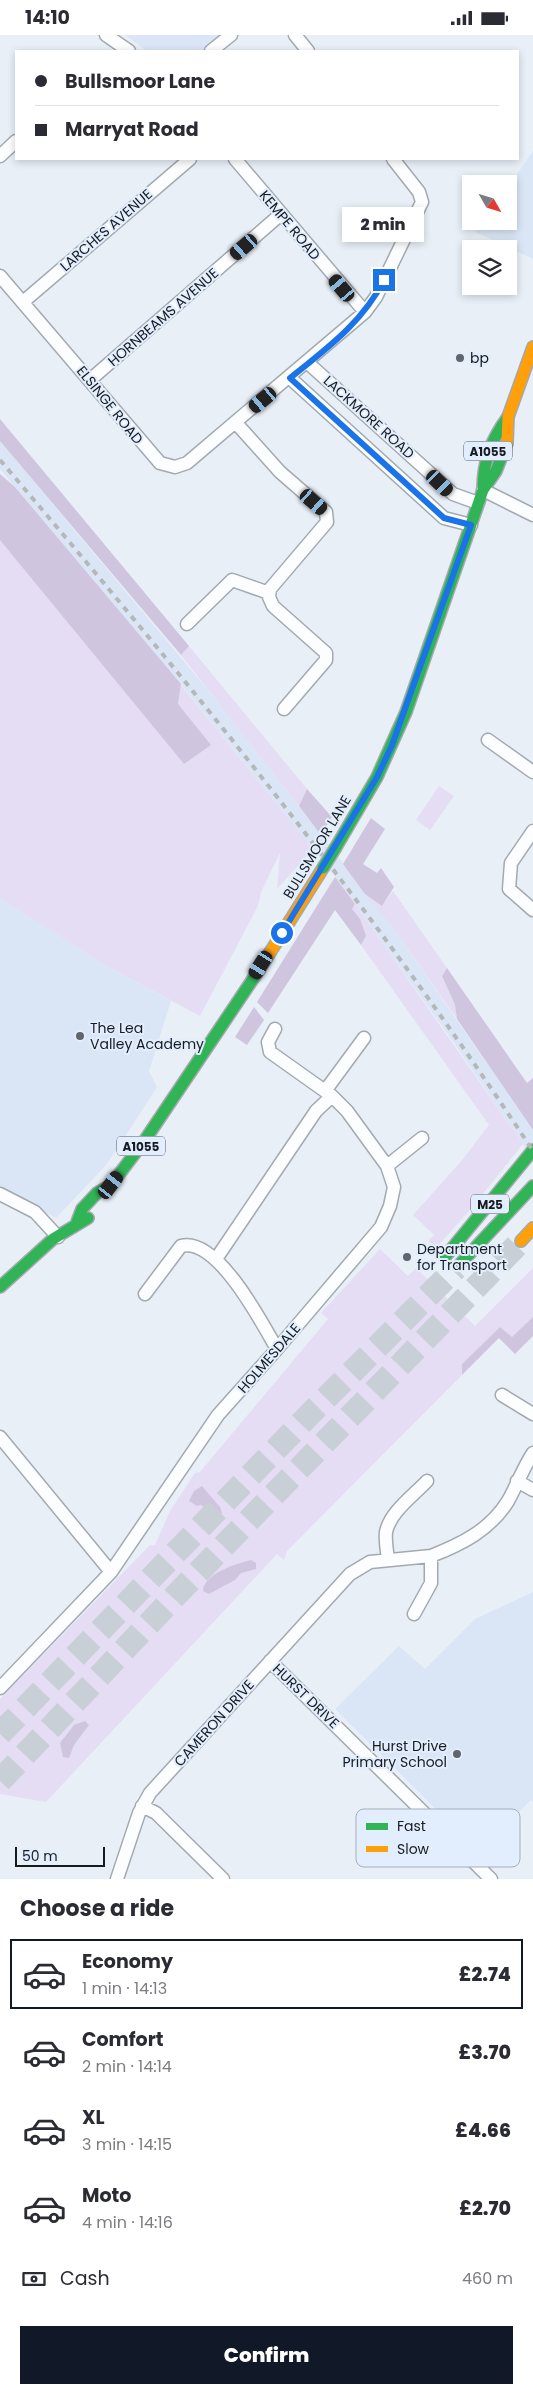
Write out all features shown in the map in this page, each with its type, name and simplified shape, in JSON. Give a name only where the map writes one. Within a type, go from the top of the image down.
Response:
[{"type":"main road","name":"BULLSMOOR LANE","points":[[76,1222],[82,1209],[91,1199],[111,1185],[185,1082],[323,868],[377,777],[392,745],[483,490],[496,471],[507,442],[508,417],[533,347]]},
{"type":"main road","name":"M25","points":[[445,1257],[533,1150]]},
{"type":"main road","name":"BULLSMOOR LANE","points":[[108,1201],[111,1185]]},
{"type":"main road","name":"M25","points":[[456,1267],[533,1186]]},
{"type":"main road","name":"BULLSMOOR LANE","points":[[0,1287],[76,1222],[94,1216],[98,1211]]},
{"type":"main road","points":[[521,1241],[533,1228]]},
{"type":"street","points":[[106,35],[122,49]]},
{"type":"street","points":[[212,50],[231,35]]},
{"type":"street","points":[[295,35],[307,50]]},
{"type":"street","points":[[0,155],[15,142]]},
{"type":"street","name":"LARCHES AVENUE","points":[[22,302],[189,160]]},
{"type":"street","name":"KEMPE ROAD","points":[[236,160],[365,312]]},
{"type":"street","name":"ELSINGE ROAD","points":[[0,277],[160,463],[175,467],[187,463],[308,363],[365,312],[376,297],[422,203],[419,192],[394,160]]},
{"type":"street","name":"HORNBEAMS AVENUE","points":[[90,380],[281,214]]},
{"type":"street","name":"LACKMORE ROAD","points":[[308,363],[378,424],[453,495],[478,503]]},
{"type":"street","name":"LACKMORE ROAD","points":[[290,378],[444,518],[471,525]]},
{"type":"street","points":[[236,423],[280,472],[326,512],[327,522],[270,589],[269,593],[273,606],[326,653],[326,660],[284,709]]},
{"type":"street","points":[[483,490],[533,515]]},
{"type":"street","points":[[187,624],[232,580],[269,593]]},
{"type":"street","points":[[488,740],[533,772]]},
{"type":"street","points":[[533,831],[511,863],[509,889],[533,910]]},
{"type":"street","name":"HOLMESDALE","points":[[0,1688],[111,1572],[218,1415],[381,1227],[390,1206],[394,1187],[387,1166],[347,1111],[328,1093],[270,1052],[268,1042],[275,1029]]},
{"type":"street","points":[[216,1259],[364,1038]]},
{"type":"street","points":[[387,1166],[422,1138]]},
{"type":"street","points":[[0,1194],[35,1212],[58,1237]]},
{"type":"street","points":[[145,1294],[181,1246],[193,1245],[216,1259],[252,1305],[277,1349]]},
{"type":"street","points":[[502,1395],[533,1415]]},
{"type":"street","points":[[0,1437],[111,1572]]},
{"type":"street","name":"CAMERON DRIVE","points":[[117,1879],[142,1806],[150,1793],[340,1584],[363,1565],[388,1559],[431,1556],[458,1546],[488,1525],[507,1502],[533,1453]]},
{"type":"street","points":[[388,1559],[386,1535],[388,1526],[394,1515],[428,1481]]},
{"type":"street","points":[[517,1481],[533,1490]]},
{"type":"street","points":[[414,1614],[431,1583],[431,1556]]},
{"type":"street","name":"HURST DRIVE","points":[[270,1661],[419,1809]]},
{"type":"street","points":[[142,1806],[156,1813],[223,1879]]},
{"type":"street","name":"HURST DRIVE","points":[[478,1867],[490,1879]]},
{"type":"shaded area","points":[[125,35],[226,35],[207,50],[146,50]]},
{"type":"shaded area","points":[[533,151],[533,259],[517,252],[517,240],[492,240],[475,232],[476,230],[518,230],[518,175],[516,175]]},
{"type":"shaded area","points":[[0,419],[189,646],[181,655],[0,441]]},
{"type":"shaded area","points":[[0,441],[223,708],[391,925],[533,1130],[533,1159],[452,1040],[335,877],[181,684],[0,469]]},
{"type":"shaded area","points":[[0,474],[15,487],[181,684],[178,704],[211,745],[184,764],[0,540]]},
{"type":"shaded area","points":[[0,493],[178,703],[181,685],[313,849],[277,889],[280,853],[261,892],[258,906],[200,1016],[104,965],[0,898]]},
{"type":"shaded area","points":[[189,646],[307,789],[299,806],[181,655]]},
{"type":"shaded area","points":[[439,786],[454,796],[430,830],[416,820]]},
{"type":"shaded area","points":[[307,789],[332,817],[321,835],[299,806]]},
{"type":"shaded area","points":[[371,818],[385,829],[363,864],[377,873],[381,868],[394,887],[382,906],[365,894],[343,864]]},
{"type":"shaded area","points":[[335,877],[355,904],[352,909],[360,919],[366,936],[361,945],[335,910],[268,1013],[257,1002]]},
{"type":"shaded area","points":[[393,891],[447,968],[442,976],[455,1005],[457,1019],[391,925],[365,894],[382,906]]},
{"type":"shaded area","name":"The Lea Valley Academy","points":[[0,898],[104,965],[171,1001],[149,1071],[157,1087],[107,1164],[56,1218],[0,1188]]},
{"type":"shaded area","points":[[355,904],[523,1144],[469,1211],[436,1248],[428,1241],[434,1235],[413,1215],[463,1159],[489,1125],[361,945],[366,936],[352,909]]},
{"type":"shaded area","points":[[447,968],[527,1083],[533,1078],[533,1130],[457,1019],[455,1005],[442,976]]},
{"type":"shaded area","points":[[254,1007],[264,1020],[247,1045],[235,1037]]},
{"type":"shaded area","points":[[380,1249],[408,1276],[416,1268],[475,1326],[533,1268],[533,1317],[512,1338],[500,1327],[462,1364],[462,1375],[287,1551],[284,1560],[277,1554],[46,1802],[0,1794],[0,1699],[150,1545],[155,1545],[170,1511],[195,1473],[200,1472],[328,1319],[321,1313]]},
{"type":"shaded area","points":[[533,1317],[533,1336],[515,1354],[499,1338],[462,1375],[462,1364],[500,1327],[512,1337]]},
{"type":"shaded area","points":[[202,1486],[220,1507],[222,1513],[219,1517],[201,1505],[197,1506],[189,1501],[194,1491]]},
{"type":"shaded area","points":[[251,1560],[256,1563],[256,1569],[241,1573],[235,1580],[209,1594],[203,1591],[209,1579],[215,1574]]},
{"type":"shaded area","name":"Hurst Drive Primary School","points":[[533,1592],[533,1802],[531,1800],[520,1811],[520,1809],[436,1809],[335,1709],[399,1646],[425,1669],[475,1619]]},
{"type":"shaded area","points":[[85,1721],[89,1725],[74,1745],[69,1758],[63,1757],[60,1743],[74,1725]]},
{"type":"tunnel","points":[[0,1781],[177,1594],[521,1241]]},
{"type":"tunnel","points":[[0,1734],[312,1412],[456,1268]]},
{"type":"railway","points":[[0,460],[141,627],[277,797],[409,971],[533,1151]]},
{"type":"traffic: fast","points":[[483,490],[483,479],[489,451],[508,417]]},
{"type":"traffic: fast","points":[[336,847],[377,777],[406,712],[483,490],[496,471],[507,443]]},
{"type":"traffic: fast","points":[[323,868],[336,847]]},
{"type":"traffic: fast","points":[[77,1222],[82,1209],[97,1193],[111,1185],[145,1140],[259,970]]},
{"type":"traffic: fast","points":[[445,1257],[533,1150]]},
{"type":"traffic: fast","points":[[461,1263],[533,1186]]},
{"type":"traffic: fast","points":[[0,1287],[53,1239],[88,1218]]},
{"type":"traffic: slow","points":[[507,443],[508,417],[533,347]]},
{"type":"traffic: slow","points":[[259,970],[323,868]]},
{"type":"traffic: slow","points":[[521,1241],[533,1228]]},
{"type":"place","name":"bp","points":[[460,358]]},
{"type":"place","name":"The Lea Valley Academy","points":[[80,1036]]},
{"type":"place","name":"Department for Transport","points":[[407,1257]]},
{"type":"place","name":"Hurst Drive Primary School","points":[[457,1754]]},
{"type":"route","points":[[282,933],[377,777],[392,745],[406,712],[471,525],[444,518],[290,378],[357,321],[376,297],[384,280]]}]
